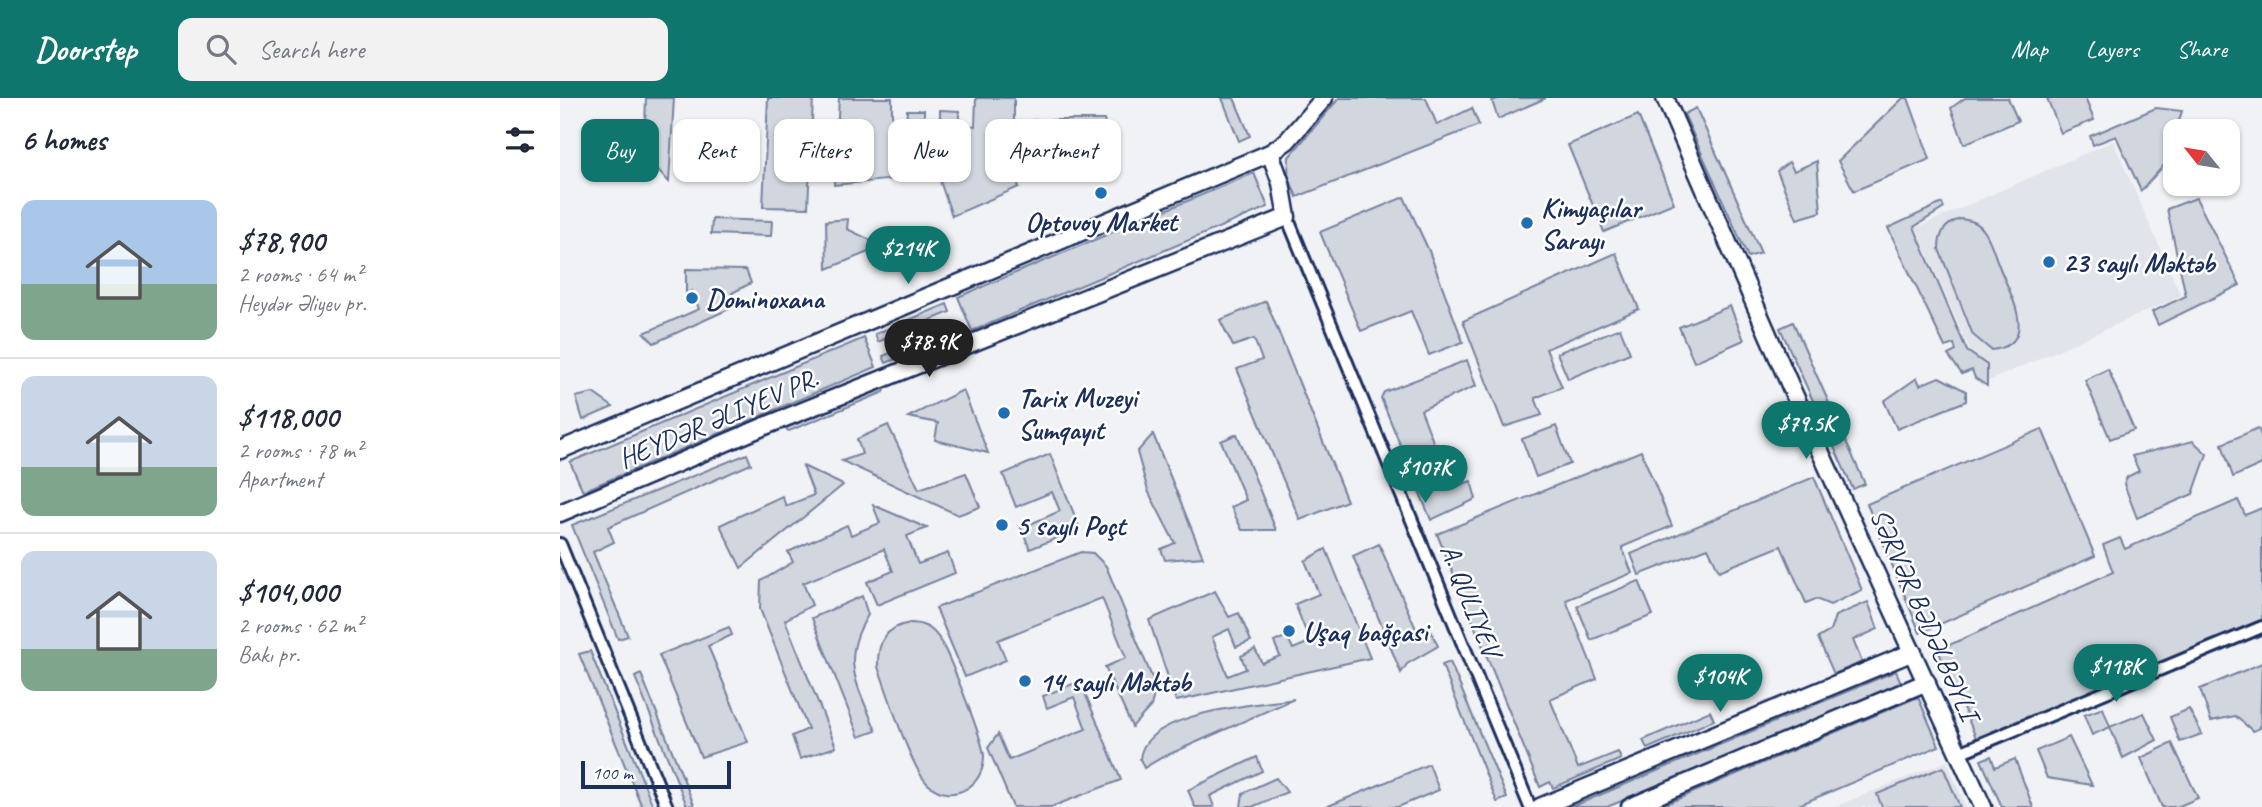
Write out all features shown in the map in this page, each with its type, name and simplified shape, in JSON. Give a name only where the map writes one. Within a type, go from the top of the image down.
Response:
[{"type":"main road","name":"HEYDƏR ƏLIYEV PR.","points":[[560,450],[1270,153],[1287,141],[1324,98]]},
{"type":"main road","name":"SƏRVƏR BƏDƏLBƏYLI","points":[[1665,98],[1793,392],[1983,807]]},
{"type":"main road","points":[[1270,153],[1281,183],[1287,217]]},
{"type":"main road","name":"HEYDƏR ƏLIYEV PR.","points":[[560,513],[777,421],[1287,217]]},
{"type":"main road","points":[[1540,807],[1913,652]]},
{"type":"main road","points":[[1630,807],[1927,682]]},
{"type":"street","name":"A. QULIYEV","points":[[1287,217],[1530,807]]},
{"type":"street","points":[[560,544],[667,807]]},
{"type":"street","points":[[1959,753],[2262,627]]},
{"type":"shaded area","points":[[646,98],[674,98],[669,182],[659,171],[659,119],[645,119]]},
{"type":"shaded area","points":[[768,98],[813,98],[812,119],[774,119],[774,182],[809,182],[808,208],[763,207]]},
{"type":"shaded area","points":[[839,98],[892,98],[892,119],[888,119],[888,180],[874,181],[874,119],[838,119]]},
{"type":"shaded area","points":[[976,98],[1014,98],[1014,119],[985,119],[985,182],[1018,182],[1019,187],[952,216],[940,182],[971,182],[971,126],[975,126]]},
{"type":"shaded area","points":[[1222,98],[1234,98],[1250,136],[1239,141]]},
{"type":"shaded area","points":[[1339,98],[1426,98],[1437,125],[1472,108],[1479,125],[1297,197],[1288,176],[1289,157]]},
{"type":"shaded area","points":[[1500,98],[1546,98],[1498,119],[1492,101]]},
{"type":"shaded area","points":[[1903,98],[1908,98],[1930,159],[1854,191],[1838,161]]},
{"type":"shaded area","points":[[1965,98],[2008,98],[2018,121],[1964,144],[1951,108]]},
{"type":"shaded area","points":[[2047,98],[2085,98],[2094,120],[2061,133]]},
{"type":"shaded area","points":[[1696,108],[1761,253],[1748,257],[1684,114]]},
{"type":"shaded area","points":[[2156,108],[2182,111],[2180,119],[2163,119],[2163,166],[2141,191],[2116,136],[2093,145],[2090,136]]},
{"type":"shaded area","points":[[907,110],[924,110],[924,119],[906,119]]},
{"type":"shaded area","points":[[940,110],[959,111],[959,119],[940,119]]},
{"type":"shaded area","points":[[1638,115],[1674,203],[1604,232],[1568,145]]},
{"type":"shaded area","name":"23 saylı Məktəb","points":[[2113,141],[2181,296],[1984,383],[1916,228]]},
{"type":"shaded area","points":[[1817,161],[1821,212],[1797,219],[1777,171],[1789,162],[1794,171]]},
{"type":"shaded area","points":[[1254,173],[1268,207],[972,331],[958,297]]},
{"type":"shaded area","points":[[834,182],[865,182],[834,185]]},
{"type":"shaded area","points":[[1404,197],[1429,251],[1463,342],[1429,355],[1411,311],[1361,331],[1320,232]]},
{"type":"shaded area","points":[[2196,198],[2240,285],[2158,325],[2152,312],[2186,296],[2167,209]]},
{"type":"shaded area","points":[[1942,203],[1944,208],[1914,227],[1967,351],[1987,365],[1987,386],[1975,378],[1972,370],[1962,374],[1948,355],[1956,351],[1954,344],[1945,347],[1888,228]]},
{"type":"shaded area","points":[[712,219],[772,221],[771,236],[711,234]]},
{"type":"shaded area","points":[[848,219],[847,229],[883,246],[827,269],[826,221]]},
{"type":"shaded area","points":[[1960,219],[1976,223],[1983,230],[2014,304],[2018,329],[2015,339],[2006,346],[1991,350],[1973,335],[1939,249],[1944,230]]},
{"type":"shaded area","points":[[1616,253],[1639,309],[1546,349],[1562,387],[1535,398],[1542,415],[1504,427],[1463,321]]},
{"type":"shaded area","points":[[686,269],[746,270],[751,283],[732,293],[738,305],[654,343],[644,333],[699,309],[692,291],[686,293]]},
{"type":"shaded area","points":[[1266,301],[1347,501],[1300,520],[1237,369],[1262,360],[1254,339],[1233,346],[1220,320]]},
{"type":"shaded area","points":[[947,304],[950,312],[878,342],[875,334]]},
{"type":"shaded area","points":[[1730,306],[1744,340],[1694,362],[1679,327]]},
{"type":"shaded area","points":[[1793,322],[1865,484],[1853,489],[1780,328]]},
{"type":"shaded area","points":[[954,326],[958,334],[886,363],[883,356]]},
{"type":"shaded area","points":[[1620,328],[1630,353],[1568,379],[1557,353]]},
{"type":"shaded area","points":[[864,338],[876,367],[583,491],[570,462]]},
{"type":"shaded area","points":[[1467,360],[1476,386],[1421,410],[1451,488],[1471,481],[1476,499],[1431,520],[1381,398],[1384,392]]},
{"type":"shaded area","points":[[2108,369],[2134,430],[2110,439],[2085,380]]},
{"type":"shaded area","points":[[1939,377],[1966,391],[1966,401],[1897,429],[1884,401],[1917,378],[1920,385]]},
{"type":"shaded area","points":[[889,382],[884,392],[789,431],[780,426]]},
{"type":"shaded area","points":[[963,390],[988,453],[935,440],[938,423],[908,417]]},
{"type":"shaded area","points":[[593,393],[613,407],[583,420],[576,397]]},
{"type":"shaded area","points":[[888,425],[919,489],[966,473],[980,507],[958,515],[842,461],[862,454],[857,439]]},
{"type":"shaded area","points":[[1556,426],[1570,464],[1536,477],[1522,439]]},
{"type":"shaded area","points":[[2258,428],[2262,438],[2262,464],[2233,477],[2222,444]]},
{"type":"shaded area","points":[[2042,429],[2095,556],[1920,633],[1867,504]]},
{"type":"shaded area","points":[[1153,434],[1203,557],[1165,560],[1161,549],[1175,543],[1148,491],[1137,452]]},
{"type":"shaded area","points":[[1237,434],[1276,530],[1242,530],[1231,507],[1246,500],[1221,441]]},
{"type":"shaded area","points":[[2193,441],[2207,454],[2193,494],[2137,518],[2124,484],[2127,477],[2139,471],[2132,456]]},
{"type":"shaded area","points":[[1641,451],[1672,526],[1622,547],[1632,573],[1566,600],[1597,679],[1550,699],[1578,768],[1618,752],[1621,759],[1553,788],[1550,782],[1540,787],[1437,534]]},
{"type":"shaded area","points":[[747,454],[751,464],[608,527],[614,542],[593,552],[628,636],[618,639],[572,525]]},
{"type":"shaded area","points":[[1050,454],[1080,529],[1030,549],[1021,528],[1060,511],[1052,492],[1016,507],[1003,474]]},
{"type":"shaded area","points":[[803,466],[843,485],[741,568],[720,525],[782,496],[786,506],[814,495]]},
{"type":"shaded area","points":[[1814,477],[1862,590],[1830,605],[1816,599],[1806,603],[1781,546],[1719,571],[1708,548],[1639,575],[1631,554]]},
{"type":"shaded area","points":[[2238,500],[2245,515],[2262,508],[2262,621],[1977,740],[1938,650],[2113,572],[2103,545],[2120,538],[2125,549]]},
{"type":"shaded area","points":[[873,505],[927,528],[907,536],[918,564],[948,553],[955,573],[877,605],[867,582],[893,571],[884,549],[803,583],[812,605],[785,620],[836,747],[800,759],[792,736],[808,729],[760,609],[761,581],[793,562],[788,552],[847,525],[851,535],[880,523]]},
{"type":"shaded area","points":[[1379,544],[1419,636],[1431,631],[1438,646],[1407,664],[1401,673],[1353,556]]},
{"type":"shaded area","points":[[1326,549],[1370,658],[1176,701],[1149,620],[1215,591],[1229,617],[1239,613],[1251,641],[1236,647],[1229,629],[1212,637],[1228,676],[1246,669],[1241,656],[1255,649],[1262,663],[1280,656],[1274,642],[1287,636],[1293,649],[1310,642],[1295,604],[1319,594],[1305,561]]},
{"type":"shaded area","points":[[1081,552],[1093,553],[1106,566],[1156,687],[1151,706],[1132,727],[1105,667],[1126,658],[1102,598],[998,640],[1006,660],[965,677],[936,608]]},
{"type":"shaded area","points":[[1639,581],[1653,615],[1591,640],[1577,606]]},
{"type":"shaded area","points":[[862,596],[868,615],[854,646],[854,673],[876,731],[859,737],[812,618]]},
{"type":"shaded area","points":[[1868,602],[1878,629],[1853,640],[1862,662],[1834,674],[1818,638],[1830,631],[1835,616]]},
{"type":"shaded area","points":[[910,623],[929,628],[942,644],[983,749],[983,767],[979,776],[973,784],[957,793],[938,791],[922,777],[908,748],[878,667],[879,651],[884,638],[894,628]]},
{"type":"shaded area","points":[[729,627],[732,635],[708,646],[748,742],[701,757],[659,655]]},
{"type":"shaded area","points":[[590,651],[653,806],[651,807],[642,807],[579,654]]},
{"type":"shaded area","points":[[1450,662],[1507,798],[1497,802],[1442,665]]},
{"type":"shaded area","points":[[2262,663],[2260,728],[2253,731],[2235,716],[2211,721],[2200,689]]},
{"type":"shaded area","points":[[1896,671],[1902,685],[1607,807],[1571,807]]},
{"type":"shaded area","points":[[641,674],[694,805],[687,806],[635,677]]},
{"type":"shaded area","points":[[1080,681],[1121,780],[1051,807],[1013,807],[988,748],[998,734],[1009,760],[1086,729],[1074,697],[1047,708],[1043,696]]},
{"type":"shaded area","points":[[1918,697],[1939,746],[1794,807],[1659,807]]},
{"type":"shaded area","points":[[1294,699],[1144,768],[1140,759],[1146,743],[1160,730],[1181,721],[1230,708]]},
{"type":"shaded area","points":[[2103,708],[2110,727],[2092,735],[2084,715]]},
{"type":"shaded area","points":[[2189,709],[2202,734],[2180,742],[2170,717]]},
{"type":"shaded area","points":[[1710,711],[1714,720],[1647,749],[1643,740]]},
{"type":"shaded area","points":[[2144,713],[2157,740],[2123,758],[2110,727]]},
{"type":"shaded area","points":[[2069,737],[2092,785],[2047,778],[2036,751]]},
{"type":"shaded area","points":[[2172,743],[2198,798],[2177,807],[2162,807],[2141,758]]},
{"type":"shaded area","points":[[1991,756],[1995,767],[2015,759],[2033,807],[2002,807],[1981,760]]},
{"type":"shaded area","points":[[1257,757],[1262,771],[1210,796],[1214,807],[1195,807],[1188,790]]},
{"type":"shaded area","points":[[1947,761],[1966,807],[1834,807]]},
{"type":"shaded area","points":[[1429,764],[1439,790],[1398,807],[1326,807]]},
{"type":"shaded area","points":[[1943,767],[1960,807],[1882,807],[1877,794]]},
{"type":"shaded area","points":[[1276,778],[1287,792],[1252,807],[1241,807],[1243,793]]},
{"type":"place","name":"Optovoy Market","points":[[1101,193]]},
{"type":"place","name":"Kimyaçılar Sarayı","points":[[1527,223]]},
{"type":"place","name":"23 saylı Məktəb","points":[[2049,262]]},
{"type":"place","name":"Dominoxana","points":[[692,298]]},
{"type":"place","name":"Tarix Muzeyi Sumqayıt","points":[[1004,413]]},
{"type":"place","name":"5 saylı Poçt","points":[[1002,525]]},
{"type":"place","name":"Uşaq bağçasi","points":[[1289,631]]},
{"type":"place","name":"14 saylı Məktəb","points":[[1025,681]]}]
